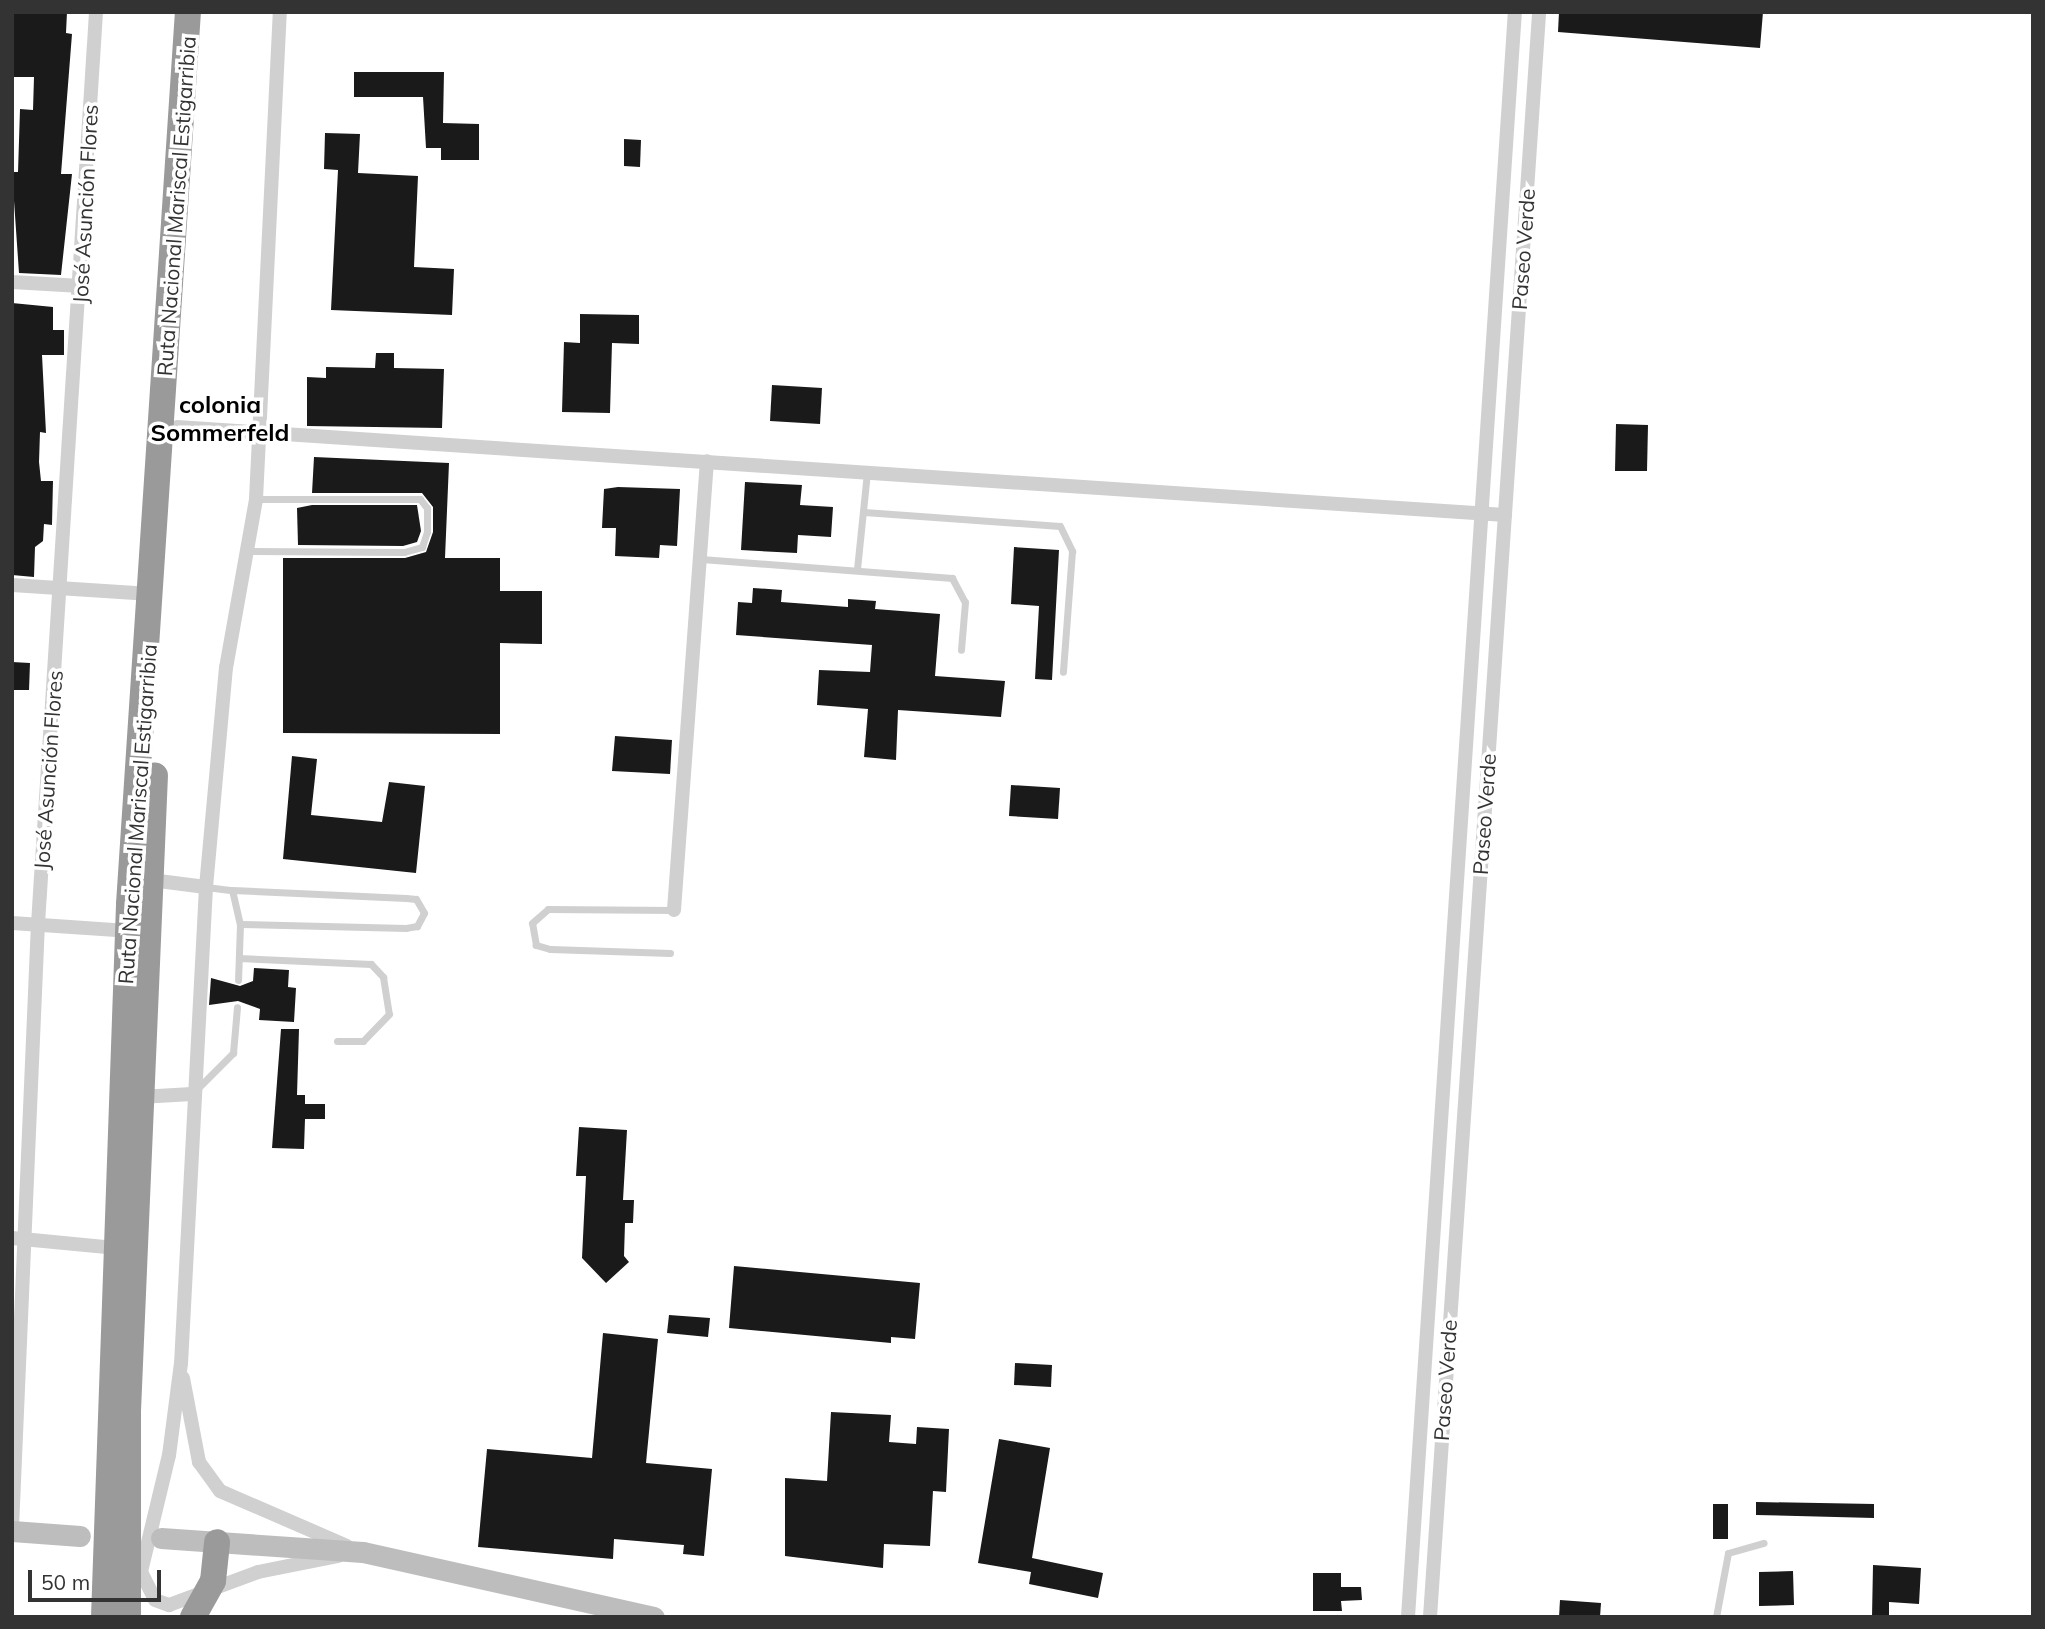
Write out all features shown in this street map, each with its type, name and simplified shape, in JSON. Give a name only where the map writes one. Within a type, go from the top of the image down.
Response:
[{"type":"highway","name":"Ruta Nacional Mariscal Estigarribia","points":[[104,1617],[128,931],[188,12]]},
{"type":"highway","name":"Ruta Nacional Mariscal Estigarribia","points":[[128,1617],[140,1097],[150,880],[202,12]]},
{"type":"highway","points":[[193,1617],[209,1594],[217,1542]]},
{"type":"street","name":"José Asunción Flores","points":[[12,1530],[19,1238],[59,587],[81,286],[96,12]]},
{"type":"street","points":[[280,12],[256,434],[256,499],[226,668],[206,887],[192,1094],[181,1363],[169,1455],[141,1572],[155,1600],[169,1605],[209,1594],[258,1572],[363,1552]]},
{"type":"street","name":"Paseo Verde","points":[[1408,1617],[1447,1096],[1481,514],[1515,12]]},
{"type":"street","name":"Paseo Verde","points":[[1430,1617],[1539,12]]},
{"type":"street","points":[[1511,66],[1535,68]]},
{"type":"street","points":[[12,282],[81,286]]},
{"type":"street","points":[[177,427],[1505,515]]},
{"type":"street","points":[[674,910],[707,461]]},
{"type":"street","points":[[12,585],[151,594]]},
{"type":"street","points":[[150,880],[206,887]]},
{"type":"street","points":[[12,923],[128,931]]},
{"type":"street","points":[[140,1097],[192,1094]]},
{"type":"street","points":[[1447,1096],[1464,1097]]},
{"type":"street","points":[[19,1238],[116,1248]]},
{"type":"street","points":[[181,1363],[199,1462],[220,1491],[363,1552]]},
{"type":"street","points":[[12,1530],[80,1535]]},
{"type":"street","points":[[160,1538],[363,1552],[654,1617]]},
{"type":"lane","points":[[858,569],[867,473]]},
{"type":"lane","points":[[246,551],[404,552],[422,547],[427,532],[427,508],[420,499],[256,499]]},
{"type":"lane","points":[[864,512],[1060,526],[1072,551],[1063,672]]},
{"type":"lane","points":[[701,559],[858,569],[952,579],[965,602],[961,650]]},
{"type":"lane","points":[[206,887],[406,898],[416,900],[424,913],[417,926],[406,928],[240,924]]},
{"type":"lane","points":[[232,890],[240,924],[238,980]]},
{"type":"lane","points":[[670,953],[550,949],[536,945],[532,923],[548,909],[674,910]]},
{"type":"lane","points":[[239,958],[371,964],[383,977],[389,1014],[363,1041],[337,1041]]},
{"type":"lane","points":[[192,1094],[220,1072],[233,1052],[237,1007]]},
{"type":"lane","points":[[1716,1617],[1728,1553],[1764,1543]]},
{"type":"building","points":[[12,12],[67,12],[66,33],[72,34],[61,174],[72,174],[61,275],[19,273],[12,172],[18,172],[20,109],[33,110],[34,77],[12,77]]},
{"type":"building","points":[[1559,12],[1763,12],[1760,48],[1558,32]]},
{"type":"building","points":[[354,72],[444,72],[443,123],[479,124],[479,160],[441,160],[441,148],[426,148],[423,97],[354,97]]},
{"type":"building","points":[[325,133],[360,134],[358,173],[418,176],[414,267],[454,269],[452,315],[331,310],[338,170],[324,169]]},
{"type":"building","points":[[624,139],[641,140],[640,167],[624,166]]},
{"type":"building","points":[[12,303],[53,307],[53,330],[64,330],[64,355],[42,355],[46,433],[40,432],[39,462],[41,481],[53,481],[52,525],[44,524],[43,541],[35,547],[34,577],[12,575]]},
{"type":"building","points":[[580,314],[639,315],[639,344],[612,343],[610,413],[562,412],[564,342],[580,343]]},
{"type":"building","points":[[376,353],[394,353],[394,368],[444,369],[442,428],[307,426],[307,377],[326,378],[326,367],[375,368]]},
{"type":"building","points":[[772,385],[822,388],[820,424],[770,421]]},
{"type":"building","points":[[1616,424],[1648,425],[1647,471],[1615,471]]},
{"type":"building","points":[[314,457],[449,463],[445,558],[500,558],[500,591],[542,591],[542,644],[500,643],[500,734],[283,733],[283,558],[405,558],[426,552],[433,532],[433,507],[422,493],[312,493]]},
{"type":"building","points":[[745,482],[802,485],[800,505],[833,507],[831,537],[798,535],[797,553],[741,550]]},
{"type":"building","points":[[604,489],[680,489],[677,546],[660,545],[659,558],[615,556],[616,528],[602,528]]},
{"type":"building","points":[[312,505],[417,505],[421,531],[417,542],[403,546],[298,545],[297,508]]},
{"type":"building","points":[[1014,547],[1059,550],[1052,680],[1035,679],[1039,606],[1011,604]]},
{"type":"building","points":[[753,588],[782,590],[781,602],[848,607],[848,599],[876,601],[875,609],[940,614],[935,676],[1005,681],[1001,717],[898,710],[896,760],[864,757],[868,709],[817,705],[819,670],[870,672],[872,645],[736,635],[738,602],[752,603]]},
{"type":"building","points":[[12,662],[30,663],[29,690],[12,690]]},
{"type":"building","points":[[615,736],[672,740],[670,774],[612,771]]},
{"type":"building","points":[[292,756],[317,759],[311,815],[382,822],[389,782],[425,786],[416,873],[283,859]]},
{"type":"building","points":[[1011,785],[1060,788],[1058,819],[1009,816]]},
{"type":"building","points":[[254,968],[289,970],[288,987],[296,988],[294,1022],[259,1020],[260,1009],[238,1001],[209,1005],[211,978],[240,986],[253,981]]},
{"type":"building","points":[[281,1029],[299,1029],[297,1095],[305,1095],[305,1104],[325,1104],[325,1119],[305,1119],[304,1149],[272,1148]]},
{"type":"building","points":[[579,1127],[627,1130],[623,1200],[634,1200],[633,1223],[625,1223],[624,1256],[629,1262],[606,1283],[582,1258],[586,1176],[576,1176]]},
{"type":"building","points":[[734,1266],[920,1283],[915,1339],[891,1337],[891,1343],[729,1328]]},
{"type":"building","points":[[669,1315],[710,1318],[708,1337],[667,1333]]},
{"type":"building","points":[[603,1333],[658,1339],[646,1463],[712,1469],[704,1556],[683,1554],[684,1545],[614,1539],[613,1559],[478,1547],[487,1449],[592,1458]]},
{"type":"building","points":[[1015,1363],[1052,1365],[1051,1387],[1014,1385]]},
{"type":"building","points":[[831,1412],[891,1415],[889,1442],[916,1444],[917,1427],[949,1429],[946,1492],[933,1491],[930,1546],[884,1544],[883,1568],[785,1556],[785,1478],[827,1481]]},
{"type":"building","points":[[999,1439],[1050,1448],[1032,1558],[1103,1573],[1098,1598],[1029,1584],[1031,1572],[978,1563]]},
{"type":"building","points":[[1756,1502],[1874,1504],[1874,1518],[1756,1515]]},
{"type":"building","points":[[1713,1504],[1728,1504],[1728,1539],[1713,1539]]},
{"type":"building","points":[[1873,1565],[1921,1568],[1919,1604],[1889,1602],[1889,1617],[1872,1617]]},
{"type":"building","points":[[1793,1571],[1794,1605],[1759,1606],[1759,1572]]},
{"type":"building","points":[[1313,1573],[1341,1573],[1341,1587],[1361,1587],[1362,1600],[1341,1601],[1342,1611],[1313,1611]]},
{"type":"building","points":[[1560,1600],[1601,1603],[1600,1617],[1559,1617]]},
{"type":"district","name":"colonia Sommerfeld","points":[[220,419]]}]
